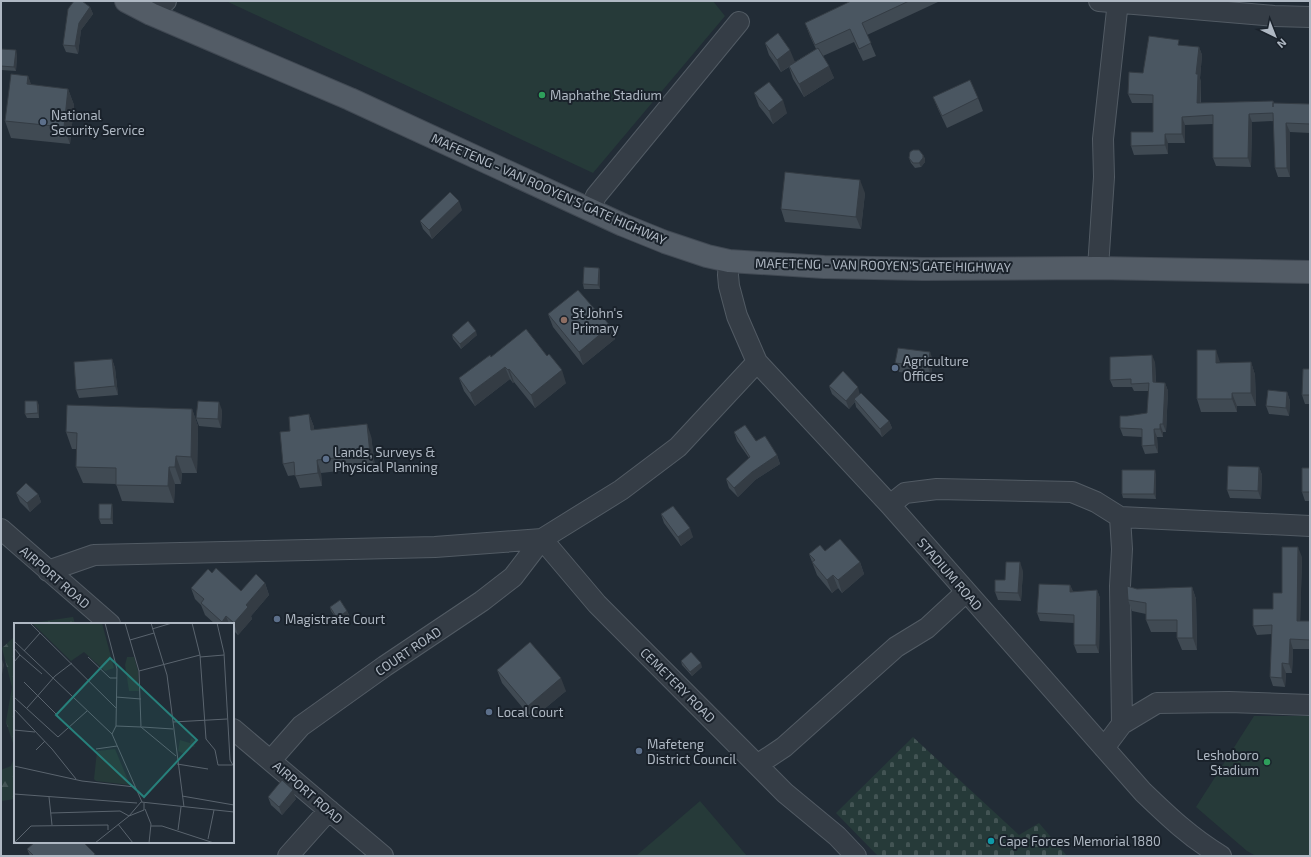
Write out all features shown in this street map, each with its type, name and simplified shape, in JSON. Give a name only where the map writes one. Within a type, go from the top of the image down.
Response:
[{"type":"main road","name":"MAFETENG - VAN ROOYEN'S GATE HIGHWAY","points":[[126,1],[158,7],[350,99],[623,225],[665,242],[707,256],[729,261],[824,267],[923,269],[1098,268],[1310,272]]},
{"type":"street","points":[[1098,268],[1104,177],[1103,139],[1112,2],[1274,16],[1310,17]]},
{"type":"street","points":[[590,210],[596,196],[739,22]]},
{"type":"street","name":"STADIUM ROAD","points":[[729,261],[729,286],[737,316],[758,362],[890,505],[1143,792],[1175,823],[1199,842],[1221,856]]},
{"type":"street","points":[[48,571],[94,555],[436,547],[542,539],[621,490],[678,447],[758,362]]},
{"type":"street","points":[[890,505],[905,493],[937,489],[1072,492],[1096,502],[1120,517],[1310,526]]},
{"type":"street","points":[[1120,517],[1122,549],[1120,586],[1122,724]]},
{"type":"street","name":"AIRPORT ROAD","points":[[1,529],[109,623]]},
{"type":"street","name":"COURT ROAD","points":[[271,760],[301,726],[385,666],[482,601],[513,577],[542,539]]},
{"type":"street","name":"CEMETERY ROAD","points":[[542,539],[597,604],[785,793],[837,836],[856,856]]},
{"type":"street","points":[[757,765],[784,748],[896,647],[927,628],[966,592]]},
{"type":"street","points":[[1104,748],[1122,724],[1157,703],[1229,702],[1310,705]]},
{"type":"street","name":"AIRPORT ROAD","points":[[234,730],[383,856]]},
{"type":"street","points":[[288,856],[329,810]]},
{"type":"green space","name":"Maphathe Stadium","points":[[226,1],[713,1],[725,16],[593,173]]},
{"type":"green space","points":[[73,617],[75,623],[39,623]]},
{"type":"green space","points":[[13,638],[14,639],[14,746],[6,722],[12,687],[2,648]]},
{"type":"green space","name":"Leshoboro Stadium","points":[[1254,716],[1310,716],[1310,856],[1256,856],[1247,851],[1196,807]]},
{"type":"green space","points":[[913,737],[1019,835],[1039,823],[1067,856],[878,856],[836,813]]},
{"type":"green space","points":[[14,758],[14,799],[1,801],[1,770],[11,766]]},
{"type":"green space","points":[[700,801],[747,856],[637,855]]},
{"type":"building","points":[[74,1],[82,1],[90,7],[79,23],[75,46],[63,45],[68,9]]},
{"type":"building","points":[[851,1],[909,1],[862,23],[871,43],[859,49],[850,29],[815,45],[805,23]]},
{"type":"building","points":[[778,33],[790,50],[777,60],[765,43]]},
{"type":"building","points":[[1149,36],[1179,40],[1178,45],[1199,47],[1196,74],[1198,74],[1197,103],[1273,101],[1273,103],[1310,104],[1310,124],[1286,123],[1287,168],[1275,168],[1273,113],[1249,114],[1248,158],[1213,158],[1213,115],[1182,117],[1182,134],[1165,134],[1165,145],[1131,146],[1131,132],[1153,132],[1153,95],[1128,94],[1129,72],[1143,73]]},
{"type":"building","points":[[818,48],[829,66],[799,84],[789,66]]},
{"type":"building","points":[[1,49],[16,50],[14,67],[1,66]]},
{"type":"building","points":[[11,74],[28,76],[27,84],[68,89],[64,127],[5,121]]},
{"type":"building","points":[[970,80],[978,98],[942,116],[933,97]]},
{"type":"building","points":[[769,82],[783,100],[769,111],[754,93]]},
{"type":"building","points":[[913,150],[919,150],[923,155],[923,158],[919,163],[913,163],[909,158],[910,152]]},
{"type":"building","points":[[785,172],[860,180],[856,217],[781,209]]},
{"type":"building","points":[[450,192],[459,201],[429,230],[420,221]]},
{"type":"building","points":[[584,267],[599,268],[598,285],[583,284]]},
{"type":"building","points":[[578,290],[610,326],[579,352],[548,314]]},
{"type":"building","points":[[468,321],[476,331],[460,344],[452,335]]},
{"type":"building","points":[[526,329],[547,356],[549,354],[562,370],[531,395],[509,369],[508,370],[505,367],[470,393],[459,378],[490,355],[491,357]]},
{"type":"building","points":[[898,348],[930,352],[928,367],[895,363]]},
{"type":"building","points":[[1197,350],[1216,350],[1216,363],[1251,362],[1251,393],[1232,393],[1232,399],[1197,399]]},
{"type":"building","points":[[1152,355],[1153,382],[1165,383],[1163,424],[1160,424],[1160,429],[1154,429],[1155,445],[1142,446],[1142,429],[1120,428],[1120,416],[1147,413],[1149,383],[1131,384],[1131,379],[1110,380],[1110,357]]},
{"type":"building","points":[[112,359],[115,386],[76,390],[74,362]]},
{"type":"building","points":[[1303,369],[1310,369],[1310,395],[1302,395]]},
{"type":"building","points":[[843,371],[858,387],[846,401],[829,386]]},
{"type":"building","points":[[1268,390],[1287,392],[1286,408],[1266,406]]},
{"type":"building","points":[[861,393],[889,421],[880,429],[854,399]]},
{"type":"building","points":[[25,401],[37,401],[38,413],[25,414]]},
{"type":"building","points":[[198,401],[219,402],[218,419],[196,418]]},
{"type":"building","points":[[67,405],[192,409],[191,457],[176,456],[175,467],[169,467],[168,486],[116,485],[116,468],[76,467],[77,433],[66,432]]},
{"type":"building","points":[[309,414],[311,430],[367,424],[370,454],[317,460],[318,473],[295,476],[294,462],[283,464],[280,432],[290,431],[289,417]]},
{"type":"building","points":[[745,425],[756,441],[765,436],[777,455],[752,472],[734,488],[726,479],[750,457],[734,432]]},
{"type":"building","points":[[1228,466],[1259,467],[1258,491],[1227,490]]},
{"type":"building","points":[[1302,468],[1310,468],[1310,492],[1302,492]]},
{"type":"building","points":[[1122,470],[1155,470],[1154,494],[1122,494]]},
{"type":"building","points":[[26,483],[38,494],[27,503],[16,493]]},
{"type":"building","points":[[99,504],[112,504],[111,519],[99,519]]},
{"type":"building","points":[[673,506],[690,528],[678,537],[661,514]]},
{"type":"building","points":[[840,539],[860,562],[838,580],[833,575],[827,580],[812,562],[815,560],[809,554],[820,545],[825,551]]},
{"type":"building","points":[[1282,547],[1298,547],[1297,621],[1310,621],[1310,640],[1290,639],[1289,664],[1282,663],[1282,678],[1270,677],[1272,625],[1253,626],[1253,609],[1273,609],[1273,593],[1282,593]]},
{"type":"building","points":[[1006,562],[1020,562],[1018,593],[995,592],[995,580],[1005,580]]},
{"type":"building","points":[[216,568],[241,591],[256,574],[265,583],[246,605],[248,607],[234,623],[226,616],[222,622],[201,603],[204,599],[191,588],[208,569],[212,573]]},
{"type":"building","points":[[1039,584],[1070,585],[1070,592],[1097,590],[1096,645],[1074,645],[1074,615],[1037,613]]},
{"type":"building","points":[[1127,586],[1137,589],[1192,587],[1193,638],[1177,638],[1177,620],[1146,620],[1146,603],[1128,600]]},
{"type":"building","points":[[340,600],[347,611],[337,618],[330,607]]},
{"type":"building","points":[[530,642],[561,678],[528,706],[497,670]]},
{"type":"building","points":[[691,652],[701,663],[690,672],[681,661]]},
{"type":"building","points":[[282,780],[293,790],[279,807],[268,797]]},
{"type":"building","points":[[34,843],[84,843],[95,854],[93,856],[34,856],[27,849]]},
{"type":"place","name":"Maphathe Stadium","points":[[542,95]]},
{"type":"place","name":"National Security Service","points":[[43,122]]},
{"type":"place","name":"St John's Primary","points":[[564,320]]},
{"type":"place","name":"Agriculture Offices","points":[[895,368]]},
{"type":"place","name":"Lands, Surveys & Physical Planning","points":[[326,459]]},
{"type":"place","name":"Magistrate Court","points":[[277,619]]},
{"type":"place","name":"Local Court","points":[[489,712]]},
{"type":"place","name":"Mafeteng District Council","points":[[639,751]]},
{"type":"place","name":"Leshoboro Stadium","points":[[1267,762]]},
{"type":"place","name":"Cape Forces Memorial 1880","points":[[991,841]]}]
